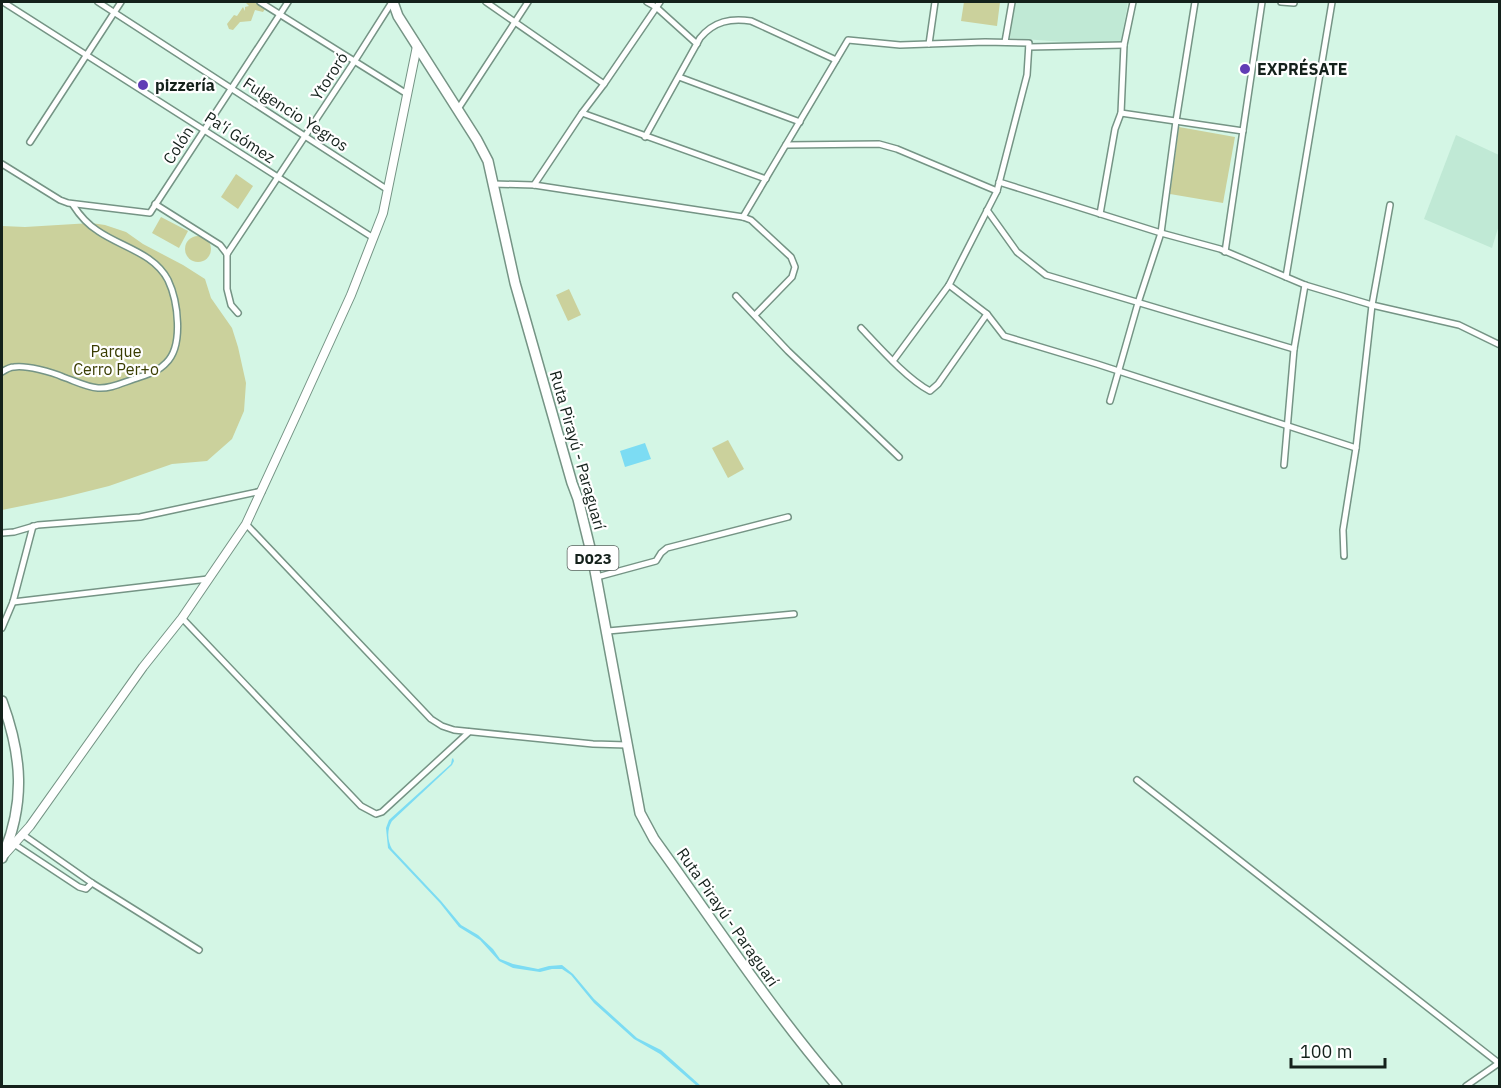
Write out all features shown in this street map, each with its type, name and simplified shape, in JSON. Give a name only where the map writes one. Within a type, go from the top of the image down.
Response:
[{"type":"main road","name":"Ruta Pirayú - Paraguarí","points":[[392,2],[398,16],[458,109],[488,161],[515,283],[578,499],[597,577],[640,813],[654,839],[778,1014],[837,1086]]},
{"type":"main road","points":[[2,857],[30,825],[143,667],[182,618],[246,524],[351,295],[382,213],[417,46]]},
{"type":"main road","points":[[2,701],[14,741],[19,786],[15,818],[2,857]]},
{"type":"main road","points":[[15,818],[19,823],[30,825]]},
{"type":"street","name":"Pa'í Gómez","points":[[3,2],[372,237]]},
{"type":"street","name":"Fulgencio Yegros","points":[[98,2],[388,190]]},
{"type":"street","points":[[30,142],[121,2]]},
{"type":"street","points":[[260,2],[407,94]]},
{"type":"street","name":"Colón","points":[[73,205],[150,213],[288,2]]},
{"type":"street","name":"Ytororó","points":[[227,254],[392,2]]},
{"type":"street","points":[[486,2],[604,84]]},
{"type":"street","points":[[458,109],[528,2]]},
{"type":"street","points":[[647,2],[656,7],[697,44]]},
{"type":"street","points":[[534,186],[660,2]]},
{"type":"street","points":[[929,44],[935,2]]},
{"type":"street","points":[[1005,42],[1012,2]]},
{"type":"street","points":[[1100,214],[1115,129],[1121,113],[1125,45],[1132,2]]},
{"type":"street","points":[[1110,401],[1161,233],[1176,121],[1196,2]]},
{"type":"street","points":[[1225,252],[1262,2]]},
{"type":"street","points":[[1281,2],[1294,3]]},
{"type":"street","points":[[1286,277],[1332,2]]},
{"type":"street","points":[[645,137],[697,44],[705,32],[718,23],[737,19],[751,21],[836,60]]},
{"type":"street","points":[[743,217],[848,40],[900,45],[1029,43],[1027,75],[997,191],[949,285],[893,361]]},
{"type":"street","points":[[1029,47],[1125,45]]},
{"type":"street","points":[[679,77],[800,122]]},
{"type":"street","points":[[582,113],[766,179]]},
{"type":"street","points":[[1121,113],[1243,131]]},
{"type":"street","points":[[786,145],[879,144],[897,149],[997,191]]},
{"type":"street","points":[[2,164],[60,200],[73,205],[81,217],[99,232],[142,254],[161,269],[174,294],[177,343],[168,362],[159,369],[111,387],[88,386],[43,370],[14,367],[2,372]]},
{"type":"street","points":[[999,182],[1225,252],[1305,285],[1372,305],[1459,326],[1500,345]]},
{"type":"street","points":[[493,184],[534,186],[752,220],[791,257],[795,267],[792,277],[755,315]]},
{"type":"street","points":[[155,204],[220,245],[227,254],[227,289],[231,305],[238,313]]},
{"type":"street","points":[[1344,556],[1343,530],[1356,448],[1372,305],[1390,205]]},
{"type":"street","points":[[987,210],[1017,252],[1046,275],[1294,350]]},
{"type":"street","points":[[949,285],[987,314],[1004,336],[1356,448]]},
{"type":"street","points":[[1284,465],[1294,350],[1305,285]]},
{"type":"street","points":[[736,296],[788,351],[899,457]]},
{"type":"street","points":[[861,328],[893,361],[922,387],[930,391],[938,384],[987,314]]},
{"type":"street","points":[[2,533],[33,526],[140,517],[262,492]]},
{"type":"street","points":[[597,577],[656,561],[667,548],[788,517]]},
{"type":"street","points":[[246,524],[431,719],[442,726],[469,732],[627,745]]},
{"type":"street","points":[[2,628],[13,602],[33,526]]},
{"type":"street","points":[[13,602],[208,579]]},
{"type":"street","points":[[608,631],[794,614]]},
{"type":"street","points":[[182,618],[361,806],[376,814],[382,812],[469,732]]},
{"type":"street","points":[[1137,780],[1499,1064],[1466,1086]]},
{"type":"street","points":[[22,834],[92,883],[199,950]]},
{"type":"street","points":[[14,844],[79,887],[86,889],[92,883]]},
{"type":"shaded area","points":[[1015,2],[1128,2],[1120,46],[1010,38]]},
{"type":"shaded area","points":[[1456,135],[1499,155],[1499,225],[1492,248],[1424,219]]},
{"type":"green space","points":[[245,2],[254,2],[265,9],[263,12],[255,10],[251,21],[240,22],[233,30],[229,29],[227,24],[234,15],[237,16],[243,7],[245,11],[245,7],[249,6]]},
{"type":"green space","points":[[964,2],[1000,2],[997,26],[961,21]]},
{"type":"green space","points":[[1179,127],[1235,137],[1223,203],[1170,194]]},
{"type":"green space","points":[[236,174],[253,186],[238,209],[221,197]]},
{"type":"green space","points":[[161,217],[188,231],[179,248],[152,233]]},
{"type":"green space","name":"Parque Cerro Per+o","points":[[91,223],[126,232],[205,279],[211,298],[232,328],[238,347],[246,383],[244,411],[232,439],[207,461],[172,464],[109,486],[2,510],[2,226]]},
{"type":"green space","points":[[198,236],[207,240],[211,249],[207,258],[198,262],[189,258],[185,249],[189,240]]},
{"type":"green space","points":[[569,289],[581,315],[568,321],[556,295]]},
{"type":"green space","points":[[728,440],[744,469],[728,478],[712,448]]},
{"type":"water","points":[[645,443],[651,459],[625,467],[620,451]]},
{"type":"water","points":[[453,758],[452,765],[392,821],[388,835],[392,849],[461,925],[478,935],[500,959],[538,969],[562,965],[573,974],[594,999],[637,1038],[661,1050],[701,1086],[697,1086],[660,1054],[634,1039],[594,1003],[571,975],[562,969],[540,972],[513,968],[499,961],[480,940],[459,927],[440,903],[388,848],[386,828],[389,820],[451,764]]},
{"type":"place","name":"EXPRÉSATE","points":[[1245,69]]},
{"type":"place","name":"pizzería","points":[[143,85]]}]
